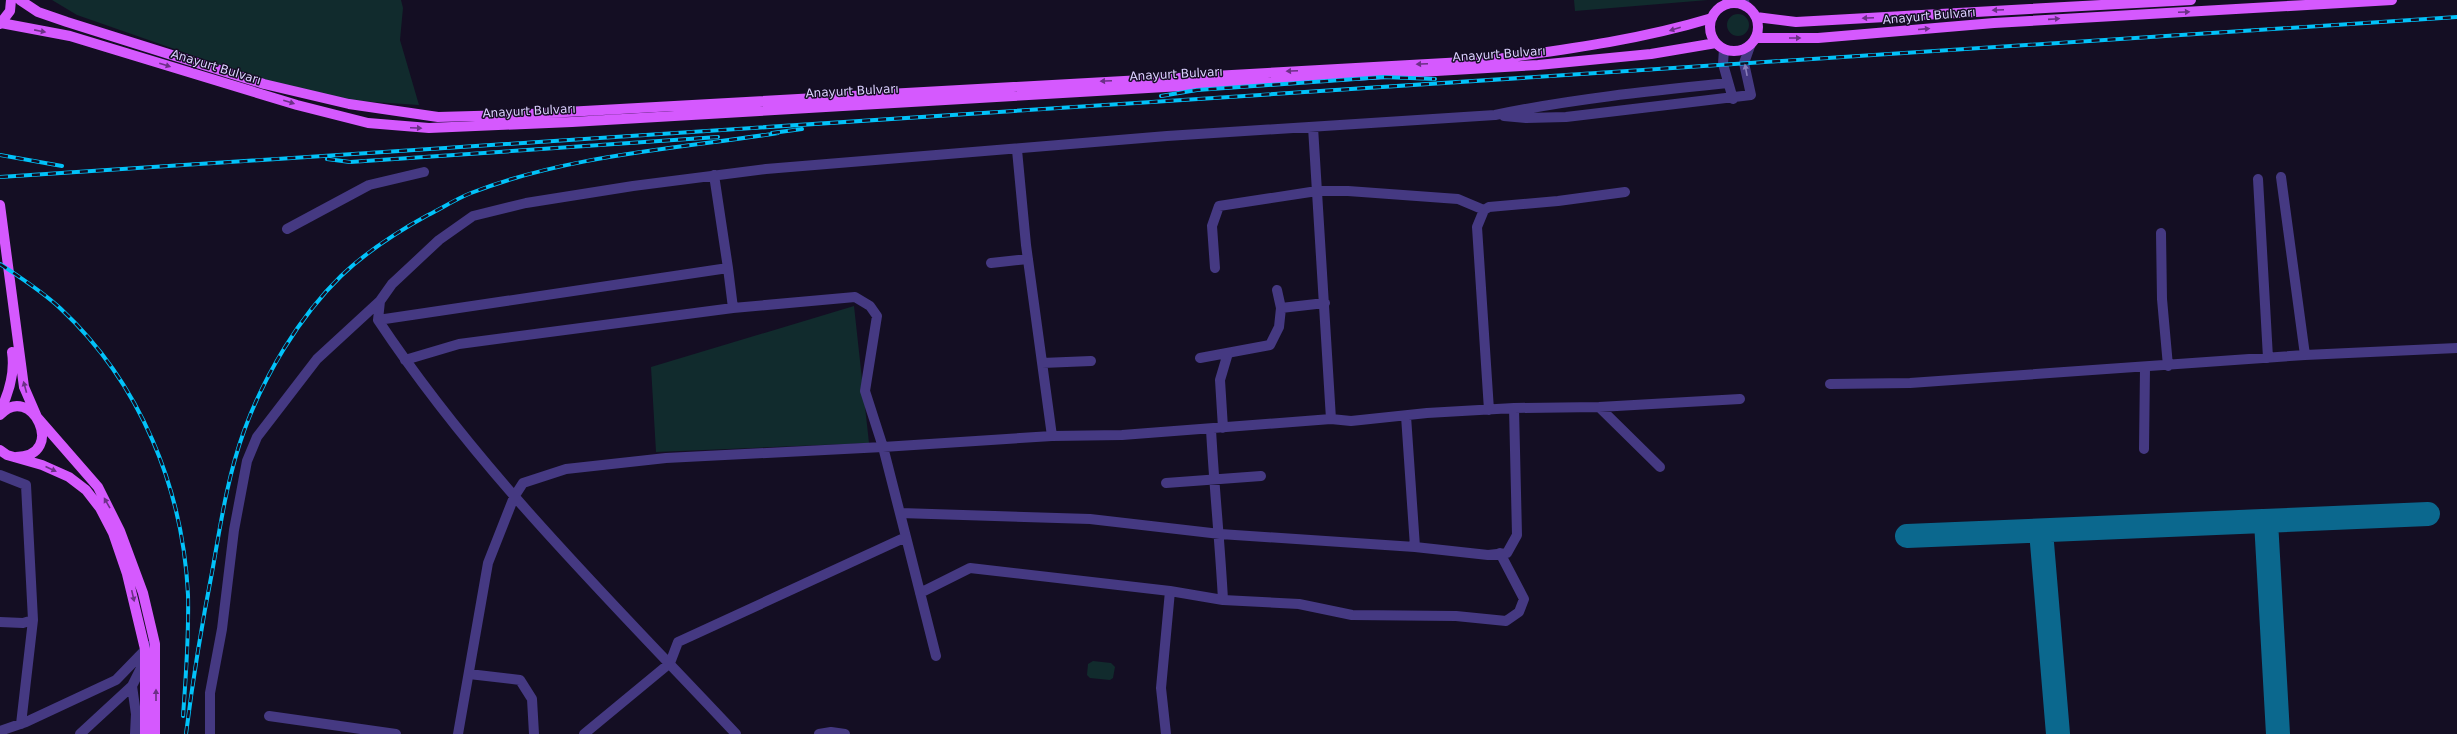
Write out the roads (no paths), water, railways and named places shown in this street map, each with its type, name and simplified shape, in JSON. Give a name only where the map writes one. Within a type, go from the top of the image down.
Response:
[{"type":"main road","points":[[0,24],[10,11],[11,0]]},
{"type":"main road","name":"Anayurt Bulvarı","points":[[20,0],[38,12],[264,84],[349,104],[438,117],[512,115],[1482,61],[1620,41],[1662,33],[1712,18]]},
{"type":"main road","points":[[29,0],[38,12]]},
{"type":"main road","name":"Anayurt Bulvarı","points":[[1756,17],[1796,22],[2058,3],[2190,0]]},
{"type":"main road","name":"Anayurt Bulvarı","points":[[1753,42],[1994,23],[2392,0]]},
{"type":"main road","points":[[1727,2],[1745,3],[1756,17],[1758,26],[1753,42],[1739,51],[1720,46],[1710,30],[1712,18],[1727,2]]},
{"type":"main road","name":"Anayurt Bulvarı","points":[[0,24],[70,36],[347,118],[397,127],[429,128],[1083,93],[1538,65],[1720,46]]},
{"type":"main road","points":[[0,205],[17,364],[0,411]]},
{"type":"main road","points":[[0,261],[17,364],[24,388],[42,431],[39,445],[28,454],[14,457]]},
{"type":"main road","points":[[0,414],[9,408],[17,407],[25,408],[37,417],[98,487],[110,508],[143,593],[155,644],[155,734]]},
{"type":"main road","points":[[0,450],[14,457],[42,465],[68,477],[86,490],[100,508],[113,533],[127,574],[145,649],[145,734]]},
{"type":"street","points":[[1494,115],[1526,118],[1566,117],[1751,95],[1744,63],[1753,42]]},
{"type":"street","points":[[1720,46],[1723,64],[1733,98]]},
{"type":"street","points":[[210,734],[213,677],[222,629],[236,514],[247,461],[257,437],[317,360],[380,301],[392,284],[439,240],[473,216],[526,203],[714,175],[1167,136],[1494,115],[1533,107],[1614,95],[1728,83]]},
{"type":"street","points":[[1313,127],[1318,236],[1325,303],[1331,419]]},
{"type":"street","points":[[1017,150],[1028,259],[1052,436]]},
{"type":"street","points":[[288,229],[369,186],[424,172]]},
{"type":"street","points":[[714,175],[733,308]]},
{"type":"street","points":[[2281,177],[2305,355]]},
{"type":"street","points":[[2258,179],[2268,358]]},
{"type":"street","points":[[1215,268],[1212,226],[1219,206],[1317,191],[1458,199],[1484,210]]},
{"type":"street","points":[[1489,410],[1477,226],[1484,210],[1489,207],[1558,201],[1625,192]]},
{"type":"street","points":[[2162,233],[2162,299],[2168,366]]},
{"type":"street","points":[[991,263],[1028,259]]},
{"type":"street","points":[[378,320],[728,268]]},
{"type":"street","points":[[1200,358],[1270,345],[1279,327],[1280,308],[1277,290]]},
{"type":"street","points":[[405,360],[459,344],[733,308],[855,298],[870,306],[877,316],[876,329],[864,391],[883,447],[936,656]]},
{"type":"street","points":[[380,301],[378,320],[405,360],[468,442],[514,497],[736,734]]},
{"type":"street","points":[[1280,308],[1325,303]]},
{"type":"street","points":[[1830,384],[1910,383],[2017,374],[2145,368],[2305,355],[2457,348]]},
{"type":"street","points":[[1223,428],[1220,380],[1228,353]]},
{"type":"street","points":[[1042,364],[1091,361]]},
{"type":"street","points":[[2144,449],[2145,368]]},
{"type":"street","points":[[458,734],[488,563],[514,497],[523,483],[566,469],[666,458],[883,447],[1052,436],[1122,434],[1223,428],[1331,419],[1351,421],[1514,408],[1598,407],[1740,399]]},
{"type":"street","points":[[1598,407],[1660,467]]},
{"type":"street","points":[[900,513],[1090,519],[1220,534],[1416,547],[1488,555],[1507,553],[1517,534],[1514,408]]},
{"type":"street","points":[[1406,416],[1416,547]]},
{"type":"street","points":[[1211,428],[1213,479],[1220,534],[1223,600]]},
{"type":"street","points":[[0,455],[14,457]]},
{"type":"street","points":[[0,476],[26,485],[33,620],[21,724]]},
{"type":"street","points":[[1166,483],[1262,476]]},
{"type":"street","points":[[584,734],[670,663],[678,642],[906,537]]},
{"type":"street","points":[[920,593],[970,568],[1170,591],[1223,600],[1299,604],[1352,614],[1456,616],[1506,621],[1519,612],[1524,599],[1500,553]]},
{"type":"street","points":[[1166,734],[1161,688],[1170,591]]},
{"type":"street","points":[[0,622],[23,623],[33,620]]},
{"type":"street","points":[[0,733],[116,680],[136,662],[145,649],[155,644]]},
{"type":"street","points":[[80,734],[132,686],[145,659],[155,644]]},
{"type":"street","points":[[469,674],[520,680],[532,699],[534,734]]},
{"type":"street","points":[[132,686],[136,714],[135,734]]},
{"type":"street","points":[[269,716],[396,734]]},
{"type":"street","points":[[820,734],[830,732],[845,734]]},
{"type":"railway","points":[[0,177],[2457,17]]},
{"type":"railway","points":[[1161,96],[1197,90],[1384,77],[1435,79]]},
{"type":"railway","points":[[772,133],[802,129]]},
{"type":"railway","points":[[186,734],[198,650],[222,515],[238,448],[252,410],[284,348],[311,310],[341,276],[393,235],[465,195],[508,180],[546,170],[623,155],[778,133]]},
{"type":"railway","points":[[327,159],[350,162],[718,137]]},
{"type":"railway","points":[[0,155],[62,166]]},
{"type":"railway","points":[[0,264],[32,285],[47,297],[89,338],[113,370],[135,404],[152,440],[166,477],[177,516],[184,555],[188,610],[183,716]]}]
